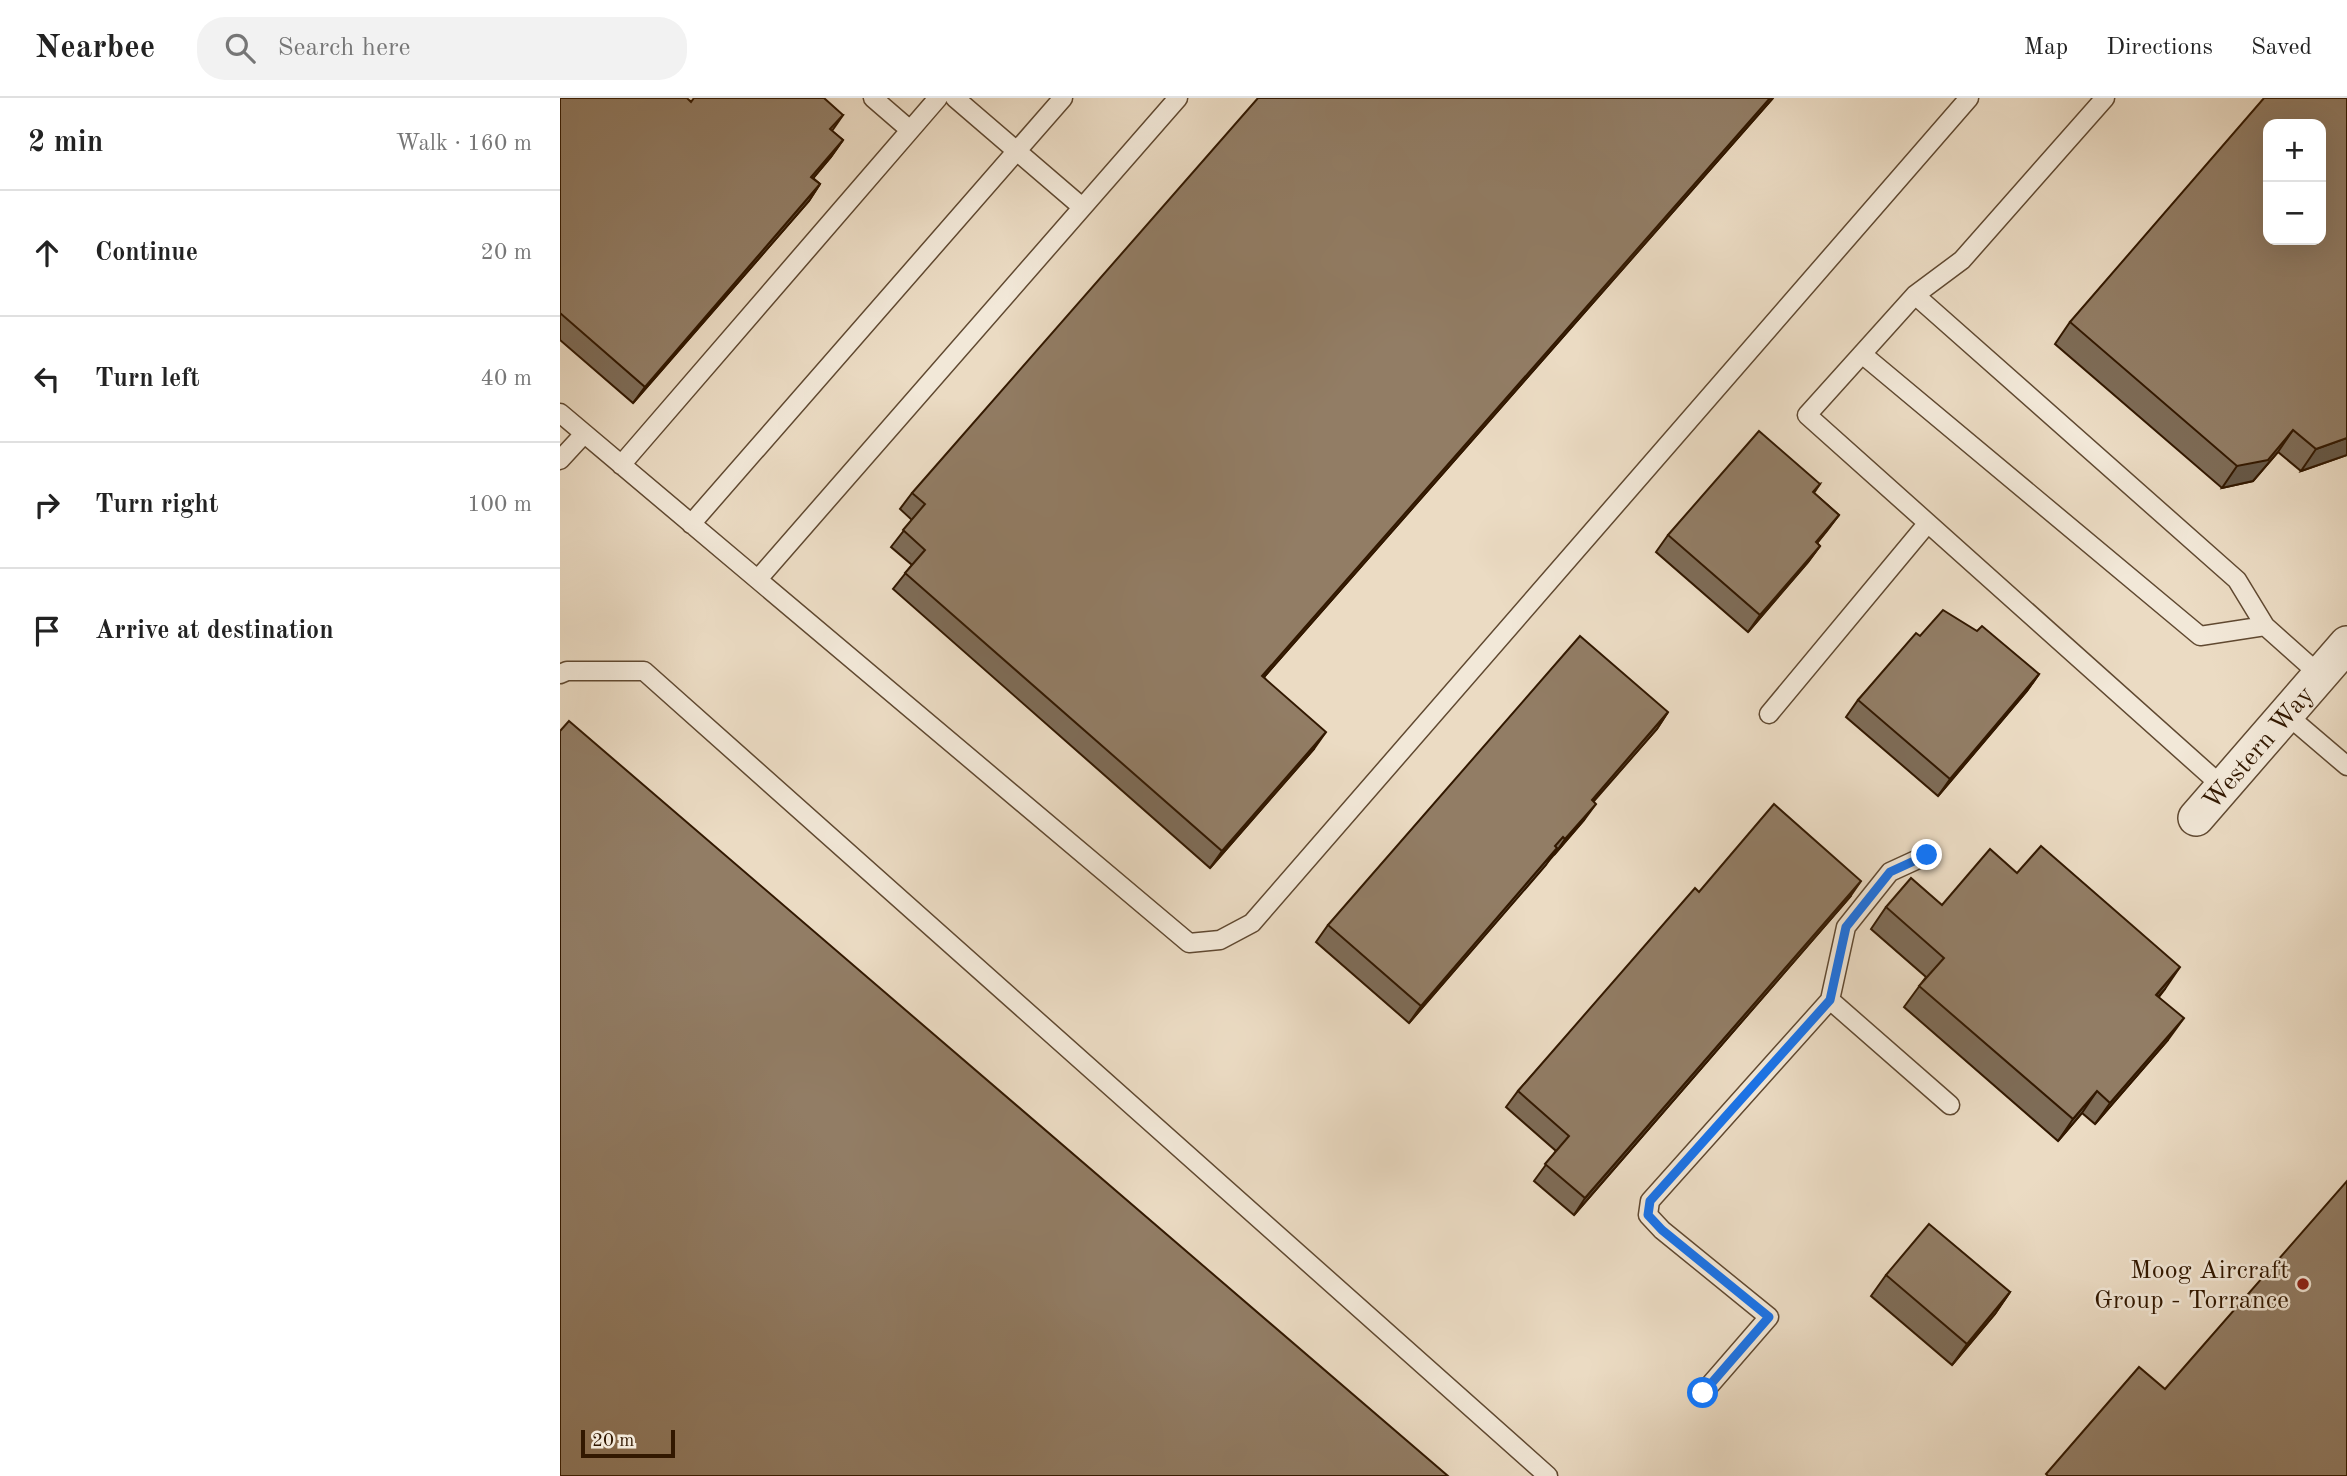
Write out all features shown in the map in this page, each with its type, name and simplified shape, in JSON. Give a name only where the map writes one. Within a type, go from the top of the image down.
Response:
[{"type":"street","name":"Western Way","points":[[2196,818],[2347,644]]},
{"type":"lane","points":[[873,98],[910,130]]},
{"type":"lane","points":[[621,465],[938,98]]},
{"type":"lane","points":[[955,98],[1082,208]]},
{"type":"lane","points":[[691,524],[1063,98]]},
{"type":"lane","points":[[758,579],[1178,98]]},
{"type":"lane","points":[[560,414],[1189,943],[1220,940],[1252,923],[1969,98]]},
{"type":"lane","points":[[2105,98],[1962,260],[1915,295],[1807,415],[2223,787]]},
{"type":"lane","points":[[1915,295],[2236,580],[2265,626],[2320,674]]},
{"type":"lane","points":[[1862,354],[2200,636],[2265,626]]},
{"type":"lane","points":[[560,460],[584,434]]},
{"type":"lane","points":[[1769,713],[1927,524]]},
{"type":"lane","points":[[560,674],[567,671],[644,671],[1548,1476]]},
{"type":"lane","points":[[2286,714],[2347,766]]},
{"type":"lane","points":[[1703,1393],[1769,1317],[1662,1230],[1648,1215],[1650,1201],[1830,1000],[1846,927],[1890,872],[1927,855]]},
{"type":"lane","points":[[1830,1000],[1950,1105]]},
{"type":"building","points":[[560,98],[687,98],[691,102],[694,98],[824,98],[843,115],[830,129],[843,140],[811,177],[820,184],[645,387],[560,313]]},
{"type":"building","points":[[1258,98],[1770,98],[1262,676],[1326,732],[1222,851],[905,573],[925,550],[903,530],[925,504],[912,493]]},
{"type":"building","points":[[2264,98],[2347,98],[2347,438],[2316,449],[2293,430],[2268,460],[2237,466],[2070,322]]},
{"type":"building","points":[[1759,431],[1820,484],[1813,492],[1839,515],[1816,542],[1820,546],[1760,615],[1668,535]]},
{"type":"building","points":[[1943,610],[1977,631],[1982,626],[2039,674],[1950,779],[1858,700],[1916,633],[1920,636]]},
{"type":"building","points":[[1580,636],[1668,712],[1592,800],[1596,804],[1565,839],[1563,837],[1555,846],[1557,848],[1421,1006],[1328,925]]},
{"type":"building","points":[[569,721],[1448,1476],[560,1476],[560,731]]},
{"type":"building","points":[[1774,804],[1861,881],[1585,1198],[1545,1164],[1569,1136],[1518,1091],[1695,888],[1699,892]]},
{"type":"building","points":[[2041,846],[2180,967],[2156,995],[2184,1018],[2110,1103],[2097,1091],[2073,1119],[1919,986],[1944,958],[1886,907],[1911,878],[1942,905],[1990,849],[2017,873]]},
{"type":"building","name":"Moog Aircraft Group - Torrance","points":[[2347,1181],[2347,1476],[2046,1474],[2139,1367],[2165,1389]]},
{"type":"building","points":[[1929,1224],[2010,1292],[1967,1344],[1886,1275]]},
{"type":"place","name":"Moog Aircraft Group - Torrance","points":[[2303,1284]]},
{"type":"route","points":[[1703,1393],[1769,1317],[1662,1230],[1648,1215],[1650,1201],[1830,1000],[1846,927],[1890,872],[1927,855]]}]
